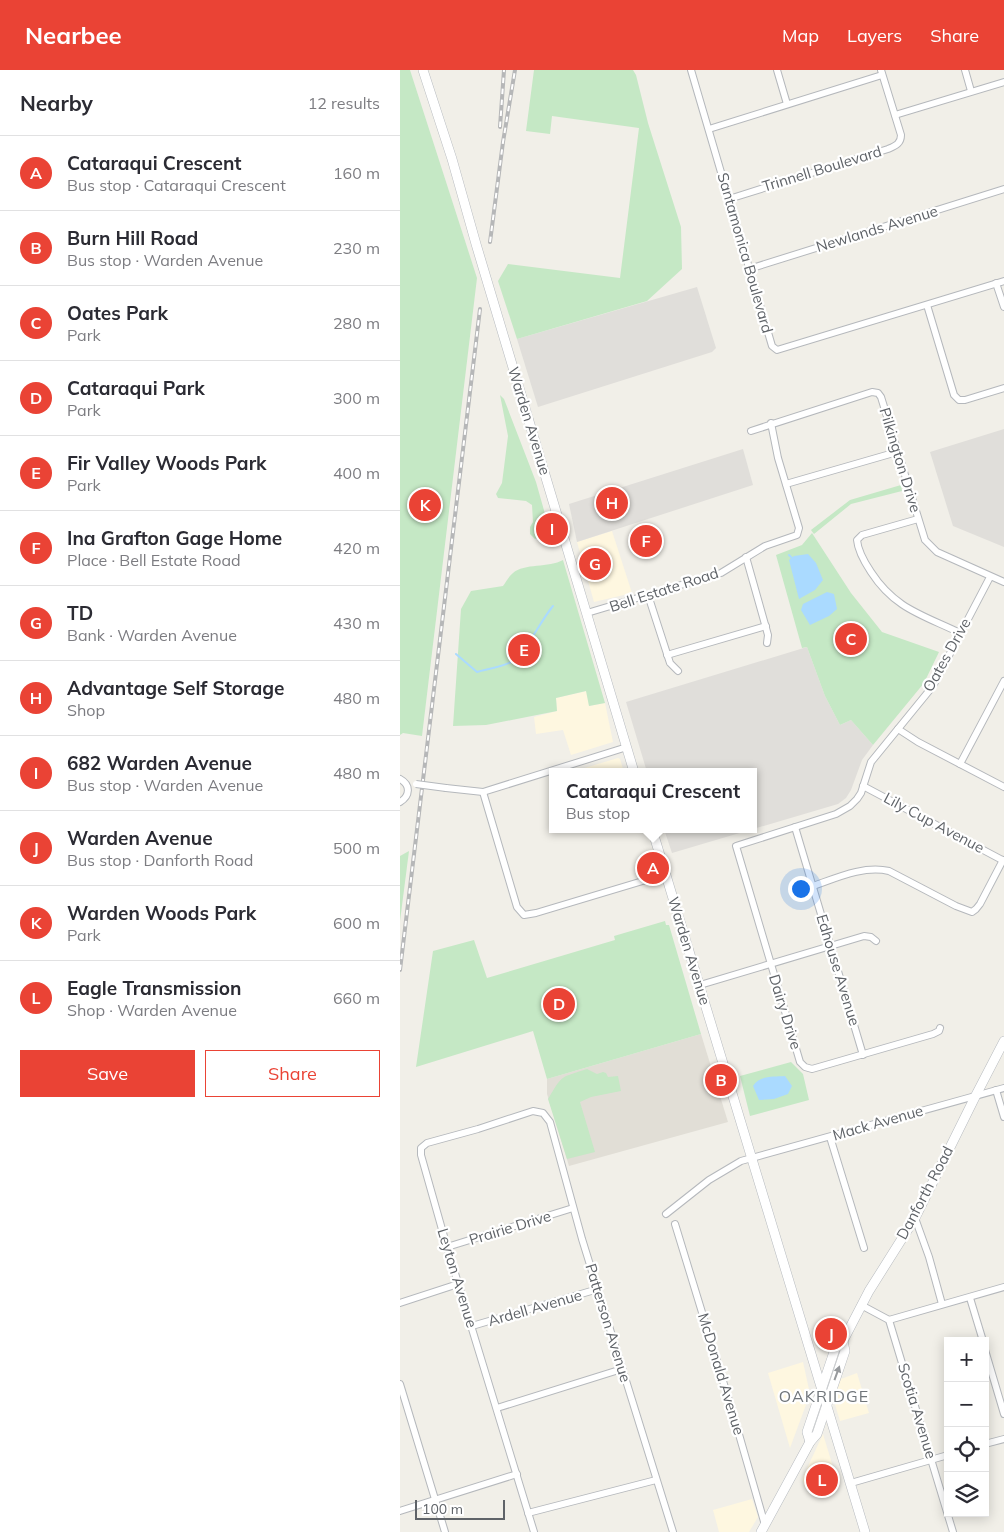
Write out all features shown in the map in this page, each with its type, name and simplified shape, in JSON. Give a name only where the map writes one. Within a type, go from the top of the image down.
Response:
[{"type":"main road","name":"Warden Avenue","points":[[423,70],[452,159],[633,768]]},
{"type":"main road","name":"Warden Avenue","points":[[653,833],[865,1532]]},
{"type":"main road","name":"Danforth Road","points":[[810,1442],[808,1432],[835,1349],[843,1341],[861,1305],[915,1218],[1004,1042]]},
{"type":"main road","name":"Danforth Road","points":[[763,1529],[810,1442],[817,1434],[845,1351],[843,1341]]},
{"type":"street","name":"Santamonica Boulevard","points":[[691,70],[772,346],[777,350],[1004,280]]},
{"type":"street","points":[[777,70],[787,104]]},
{"type":"street","points":[[965,70],[971,91]]},
{"type":"street","points":[[709,130],[882,72]]},
{"type":"street","name":"Trinnell Boulevard","points":[[728,199],[896,146],[901,139],[882,72]]},
{"type":"street","points":[[895,115],[1004,82]]},
{"type":"street","name":"Newlands Avenue","points":[[749,269],[1004,190]]},
{"type":"street","points":[[996,283],[1004,307]]},
{"type":"street","points":[[927,305],[954,394],[959,400],[965,400],[1004,388]]},
{"type":"street","name":"Pilkington Drive","points":[[751,431],[872,392],[878,393],[882,397],[925,540],[936,552],[1004,582]]},
{"type":"street","name":"Bell Estate Road","points":[[588,613],[721,572],[765,546],[798,535],[799,528],[778,458],[771,423]]},
{"type":"street","points":[[786,484],[897,452]]},
{"type":"street","points":[[918,519],[862,534],[857,540],[858,547],[867,567],[880,586],[893,599],[908,610],[960,633]]},
{"type":"street","points":[[746,557],[766,626],[767,643]]},
{"type":"street","name":"Oates Drive","points":[[863,786],[871,762],[932,686],[990,576]]},
{"type":"street","points":[[648,595],[670,663],[678,671]]},
{"type":"street","points":[[667,655],[766,626]]},
{"type":"street","points":[[960,764],[1004,681]]},
{"type":"street","points":[[898,729],[918,742],[1004,787]]},
{"type":"street","points":[[560,768],[627,747]]},
{"type":"street","points":[[403,781],[483,792],[549,771]]},
{"type":"street","points":[[400,802],[408,794],[403,781]]},
{"type":"street","points":[[795,828],[836,814],[850,806],[857,799],[863,786]]},
{"type":"street","name":"Lily Cup Avenue","points":[[863,786],[1004,861]]},
{"type":"street","points":[[483,792],[517,907],[524,914],[536,914],[666,874]]},
{"type":"street","name":"Dairy Drive","points":[[795,828],[736,846],[800,1062],[805,1067],[812,1069],[933,1034],[939,1031],[940,1028]]},
{"type":"street","name":"Edhouse Avenue","points":[[795,828],[863,1055]]},
{"type":"street","points":[[813,886],[869,869],[879,869],[889,871],[956,906],[972,912],[980,904],[1004,861]]},
{"type":"street","points":[[700,984],[864,936],[871,937],[876,941]]},
{"type":"street","name":"Mack Avenue","points":[[666,1214],[709,1180],[741,1161],[1004,1088]]},
{"type":"street","points":[[996,1090],[1004,1117]]},
{"type":"street","name":"Leyton Avenue","points":[[534,1532],[447,1247],[421,1155],[421,1148],[427,1143],[533,1111],[543,1113]]},
{"type":"street","name":"Patterson Avenue","points":[[543,1113],[550,1122],[573,1208],[673,1532]]},
{"type":"street","points":[[830,1137],[864,1248]]},
{"type":"street","name":"Prairie Drive","points":[[447,1247],[573,1208]]},
{"type":"street","points":[[915,1218],[929,1257],[942,1304]]},
{"type":"street","name":"McDonald Avenue","points":[[675,1224],[731,1407],[763,1529]]},
{"type":"street","points":[[400,1303],[458,1284]]},
{"type":"street","points":[[861,1305],[889,1320],[1004,1287]]},
{"type":"street","name":"Ardell Avenue","points":[[472,1326],[598,1289]]},
{"type":"street","points":[[970,1298],[982,1337]]},
{"type":"street","name":"Scotia Avenue","points":[[889,1320],[954,1532]]},
{"type":"street","points":[[989,1363],[1004,1414]]},
{"type":"street","points":[[497,1408],[622,1369]]},
{"type":"street","points":[[400,1384],[445,1532]]},
{"type":"street","points":[[989,1443],[1004,1439]]},
{"type":"street","points":[[850,1484],[944,1456]]},
{"type":"street","points":[[400,1511],[517,1474]]},
{"type":"street","points":[[528,1513],[656,1480]]},
{"type":"shaded area","points":[[697,287],[716,348],[712,352],[538,407],[517,339]]},
{"type":"shaded area","points":[[1004,429],[1004,547],[953,526],[930,452]]},
{"type":"shaded area","points":[[743,449],[753,485],[577,542],[569,504]]},
{"type":"shaded area","points":[[612,531],[632,593],[594,602],[577,542]]},
{"type":"shaded area","points":[[807,647],[825,696],[840,725],[851,720],[873,745],[862,760],[851,790],[846,798],[838,804],[757,828],[757,768],[646,768],[626,702]]},
{"type":"shaded area","points":[[587,691],[589,706],[605,703],[613,742],[571,755],[563,730],[536,734],[534,717],[557,711],[556,698]]},
{"type":"shaded area","points":[[618,758],[623,768],[584,768]]},
{"type":"shaded area","points":[[665,833],[740,833],[672,853]]},
{"type":"shaded area","points":[[701,1034],[728,1122],[569,1166],[547,1094],[547,1079]]},
{"type":"shaded area","points":[[803,1362],[810,1394],[790,1448],[768,1373]]},
{"type":"shaded area","points":[[857,1373],[869,1413],[840,1421],[833,1398],[841,1379]]},
{"type":"shaded area","points":[[823,1434],[837,1480],[805,1488],[802,1479]]},
{"type":"shaded area","points":[[752,1499],[758,1517],[749,1532],[719,1532],[713,1510]]},
{"type":"green space","points":[[400,70],[410,70],[477,278],[422,736],[403,733],[400,735]]},
{"type":"green space","points":[[534,70],[633,70],[681,227],[682,269],[647,301],[517,339],[498,281],[508,264],[620,278],[639,128],[552,116],[550,134],[526,131]]},
{"type":"green space","points":[[500,395],[504,399],[536,482],[549,528],[550,534],[535,539],[530,534],[530,527],[533,522],[532,505],[526,501],[498,498],[496,494],[502,483],[508,436]]},
{"type":"green space","points":[[901,485],[902,491],[851,504],[814,534],[811,530],[850,500]]},
{"type":"green space","points":[[812,533],[851,593],[882,632],[939,652],[924,683],[873,745],[851,720],[840,725],[825,696],[807,647],[802,648],[776,555],[802,545]]},
{"type":"green space","points":[[563,560],[605,703],[589,706],[586,691],[556,698],[557,711],[486,725],[453,726],[461,609],[471,591],[503,586],[510,576],[518,570]]},
{"type":"green space","points":[[409,851],[400,921],[400,856]]},
{"type":"green space","points":[[665,921],[666,925],[669,925],[701,1034],[547,1079],[533,1031],[416,1067],[433,951],[474,940],[487,978],[615,940],[614,936]]},
{"type":"green space","points":[[791,1062],[803,1074],[809,1100],[750,1116],[740,1076]]},
{"type":"green space","points":[[587,1069],[597,1074],[606,1073],[608,1077],[618,1076],[621,1091],[591,1097],[580,1102],[595,1152],[567,1159],[548,1099],[563,1078]]},
{"type":"water","points":[[808,554],[816,563],[823,580],[815,590],[799,599],[789,560],[794,556]]},
{"type":"water","points":[[827,592],[834,594],[837,609],[829,616],[810,625],[801,610],[803,604]]},
{"type":"water","points":[[785,1076],[792,1086],[788,1094],[774,1099],[759,1100],[753,1086],[756,1082],[768,1077]]},
{"type":"waterway","points":[[789,555],[792,558]]},
{"type":"waterway","points":[[456,654],[477,672],[511,662],[522,652],[553,606]]},
{"type":"railway","points":[[500,127],[504,70]]},
{"type":"railway","points":[[490,242],[503,142],[515,70]]},
{"type":"railway","points":[[400,970],[480,309]]},
{"type":"place","name":"Advantage Self Storage","points":[[612,503]]},
{"type":"place","name":"Warden Woods Park","points":[[425,505]]},
{"type":"place","name":"682 Warden Avenue","points":[[552,529]]},
{"type":"place","name":"Ina Grafton Gage Home","points":[[646,541]]},
{"type":"place","name":"TD","points":[[595,564]]},
{"type":"place","name":"Oates Park","points":[[851,639]]},
{"type":"place","name":"Fir Valley Woods Park","points":[[524,650]]},
{"type":"place","name":"Cataraqui Crescent","points":[[653,868]]},
{"type":"place","name":"Cataraqui Park","points":[[559,1004]]},
{"type":"place","name":"Burn Hill Road","points":[[721,1080]]},
{"type":"place","name":"Warden Avenue","points":[[831,1334]]},
{"type":"place","name":"Eagle Transmission","points":[[822,1480]]},
{"type":"district","name":"OAKRIDGE","points":[[824,1396]]}]
